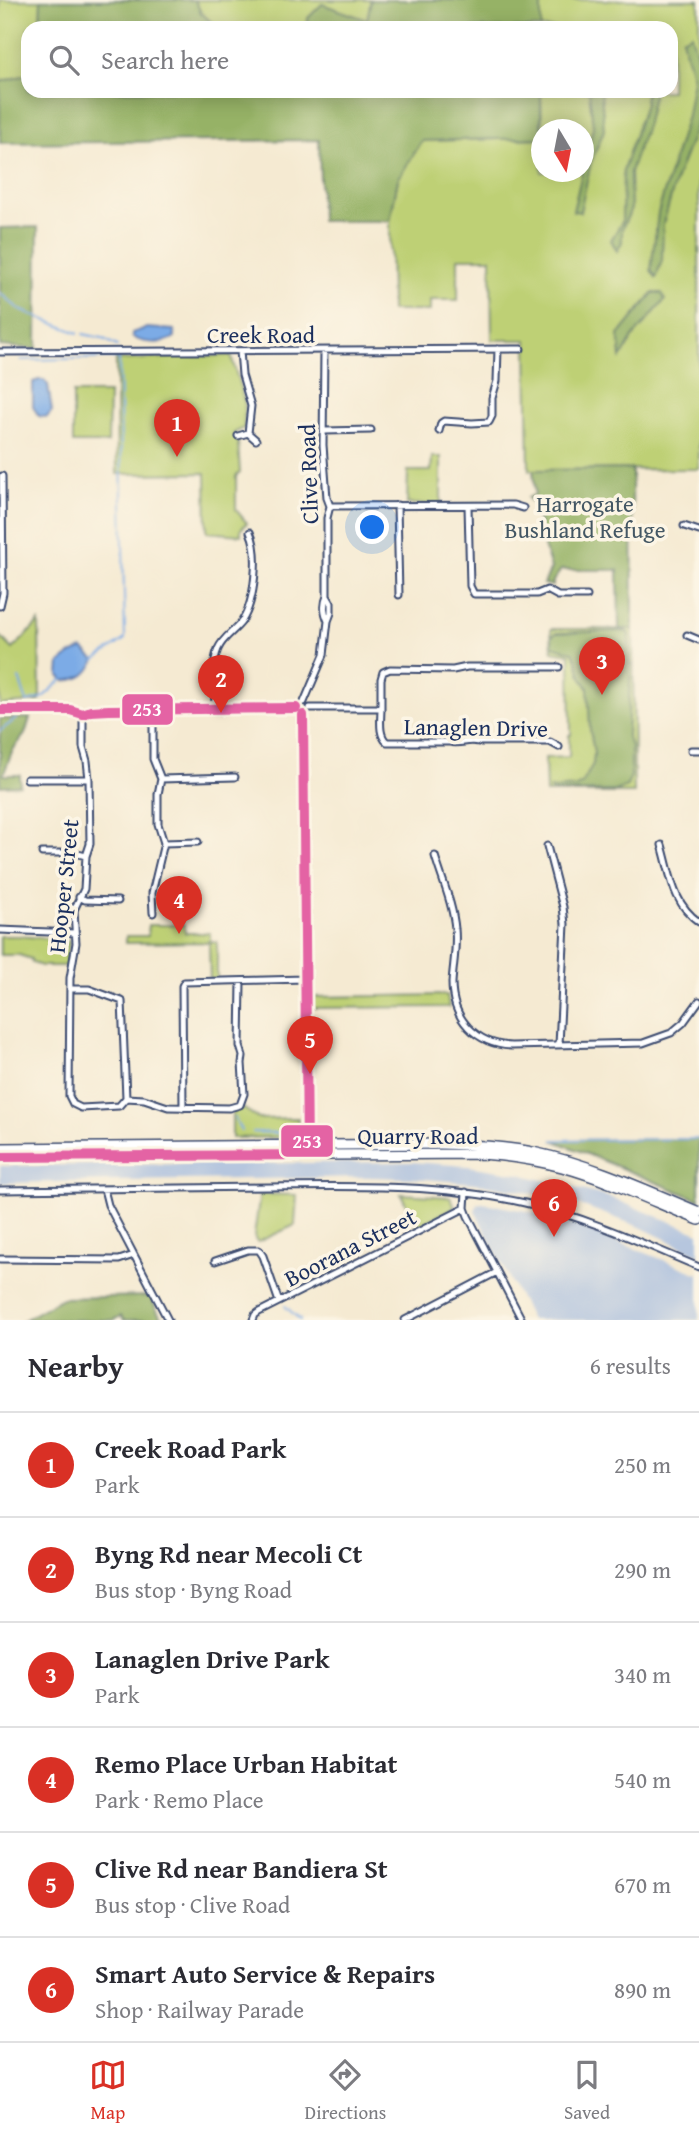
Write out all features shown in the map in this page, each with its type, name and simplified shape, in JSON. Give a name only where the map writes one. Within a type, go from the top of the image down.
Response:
[{"type":"main road","name":"Quarry Road","points":[[0,1157],[462,1144],[519,1150],[555,1158],[600,1172],[699,1212]]},
{"type":"main road","name":"Quarry Road","points":[[0,1148],[205,1151]]},
{"type":"main road","name":"Quarry Road","points":[[307,1150],[459,1153],[523,1159],[598,1179],[699,1220]]},
{"type":"street","points":[[439,431],[444,421],[472,423],[487,422],[491,419],[497,381],[498,349]]},
{"type":"street","name":"Creek Road","points":[[0,352],[521,349]]},
{"type":"street","points":[[240,351],[242,375],[251,407],[248,433]]},
{"type":"street","name":"Clive Road","points":[[304,702],[324,655],[331,613],[331,603],[327,596],[327,519],[330,506],[323,445],[324,351]]},
{"type":"street","points":[[325,431],[371,430]]},
{"type":"street","points":[[238,436],[248,433]]},
{"type":"street","points":[[248,433],[256,440]]},
{"type":"street","points":[[0,606],[3,593],[2,476]]},
{"type":"street","points":[[397,505],[399,595]]},
{"type":"street","points":[[330,506],[513,505],[523,508]]},
{"type":"street","points":[[468,506],[470,586],[474,594],[537,594],[547,590],[558,596],[587,596]]},
{"type":"street","points":[[684,526],[699,531]]},
{"type":"street","points":[[215,709],[216,653],[225,638],[240,623],[252,600],[253,540],[250,532]]},
{"type":"street","points":[[687,635],[699,639]]},
{"type":"street","points":[[310,708],[381,708],[381,679],[386,670],[559,667]]},
{"type":"street","points":[[296,708],[304,702],[308,703],[310,708]]},
{"type":"street","points":[[0,710],[70,710],[83,714],[91,710],[296,708]]},
{"type":"street","points":[[296,708],[299,714],[303,715]]},
{"type":"street","points":[[303,715],[307,714],[310,708]]},
{"type":"street","name":"Lanaglen Drive","points":[[381,708],[382,734],[387,742],[550,742],[559,747]]},
{"type":"street","points":[[153,710],[153,759],[161,779],[158,824],[164,843],[152,893],[153,913]]},
{"type":"street","name":"Hooper Street","points":[[83,714],[83,747],[89,779],[90,849],[86,856],[85,881],[74,910],[76,943],[70,989],[69,1096],[73,1104],[81,1108],[115,1107],[122,1104],[126,1098]]},
{"type":"street","points":[[303,715],[307,1150]]},
{"type":"street","points":[[691,750],[699,750]]},
{"type":"street","points":[[161,779],[235,777]]},
{"type":"street","points":[[27,779],[89,779]]},
{"type":"street","points":[[164,843],[198,842]]},
{"type":"street","points":[[662,845],[679,902],[687,914],[699,922]]},
{"type":"street","points":[[547,846],[565,925],[559,1045]]},
{"type":"street","points":[[42,853],[74,853],[86,856]]},
{"type":"street","points":[[435,856],[455,930],[453,997],[465,1025],[483,1040],[511,1046],[643,1043],[671,1033],[699,1001]]},
{"type":"street","points":[[79,897],[85,900],[118,901]]},
{"type":"street","points":[[0,930],[75,933]]},
{"type":"street","points":[[183,1108],[182,986],[188,981],[305,979]]},
{"type":"street","points":[[70,989],[89,989],[122,1001],[126,1098],[144,1099],[168,1107],[234,1108],[240,1105],[243,1099],[241,982]]},
{"type":"street","points":[[0,1190],[376,1186],[443,1189],[522,1202],[557,1211],[592,1222],[699,1267]]},
{"type":"street","points":[[104,1189],[108,1205],[168,1320]]},
{"type":"street","points":[[466,1192],[465,1208],[522,1320]]},
{"type":"street","name":"Boorana Street","points":[[253,1320],[255,1315],[279,1302],[465,1208]]},
{"type":"street","points":[[215,1261],[248,1250],[259,1251],[279,1302]]},
{"type":"street","points":[[0,1259],[119,1260],[134,1255]]},
{"type":"street","points":[[405,1320],[497,1272]]},
{"type":"shaded area","points":[[412,1162],[468,1166],[519,1174],[609,1197],[699,1233],[699,1255],[640,1227],[586,1207],[518,1190],[475,1183],[367,1177],[0,1183],[0,1166]]},
{"type":"shaded area","points":[[477,1204],[537,1213],[699,1274],[699,1320],[531,1320],[475,1211]]},
{"type":"green space","points":[[0,0],[41,0],[40,21],[21,21],[21,76],[0,82]]},
{"type":"green space","points":[[41,0],[195,0],[201,13],[210,21],[40,21]]},
{"type":"green space","points":[[195,0],[371,0],[367,20],[308,18],[308,21],[210,21],[201,13]]},
{"type":"green space","points":[[371,0],[541,0],[541,21],[308,21],[322,4],[367,20]]},
{"type":"green space","points":[[541,0],[699,0],[699,469],[529,470],[527,340],[492,340],[491,258],[458,258],[458,300],[430,300],[430,311],[391,311],[390,221],[398,179],[422,141],[531,138],[531,182],[594,182],[594,119],[542,119],[541,98],[678,98],[678,21],[541,21]]},
{"type":"green space","points":[[691,34],[699,60],[699,119],[677,176],[663,225],[662,260],[656,278],[651,270],[658,213],[687,115],[693,79],[682,39]]},
{"type":"green space","points":[[21,76],[21,98],[541,98],[541,119],[531,119],[531,138],[422,141],[398,179],[390,221],[321,221],[319,140],[0,143],[0,82]]},
{"type":"green space","points":[[590,98],[602,98],[604,130],[594,155],[594,119]]},
{"type":"green space","points":[[645,98],[652,98],[630,172],[631,209],[622,229],[622,242],[617,251],[611,240],[622,222],[623,171]]},
{"type":"green space","points":[[580,182],[587,182],[580,212],[573,211]]},
{"type":"green space","points":[[38,227],[37,349],[0,346],[0,228]]},
{"type":"green space","points":[[653,293],[662,293],[665,300],[633,337],[621,358],[619,335]]},
{"type":"green space","points":[[231,355],[245,404],[244,428],[234,433],[238,442],[240,473],[236,476],[236,510],[247,523],[241,529],[241,535],[207,532],[206,473],[117,474],[116,360]]},
{"type":"green space","points":[[73,393],[109,393],[108,443],[73,443]]},
{"type":"green space","points":[[432,457],[441,457],[441,504],[407,504],[408,471],[431,471]]},
{"type":"green space","name":"Harrogate Bushland Refuge","points":[[632,469],[633,629],[619,629],[618,570],[561,570],[553,581],[553,586],[544,584],[551,568],[537,513],[534,513],[534,504],[528,498],[535,494],[533,470]]},
{"type":"green space","points":[[39,622],[40,701],[0,705],[0,636],[13,649]]},
{"type":"green space","points":[[551,629],[633,629],[634,793],[546,793],[545,758],[569,757],[571,735],[570,654],[552,651]]},
{"type":"green space","points":[[556,633],[629,633],[627,736],[631,746],[631,776],[627,786],[616,791],[552,792],[550,789],[582,784],[593,764],[594,753],[588,688],[581,677],[573,652],[552,646],[552,636]]},
{"type":"green space","points":[[30,718],[25,734],[13,750],[3,775],[20,775],[20,785],[0,786],[0,719]]},
{"type":"green space","points":[[148,925],[184,925],[185,933],[210,933],[210,942],[217,942],[217,980],[210,980],[209,942],[126,943],[126,936],[148,936]]},
{"type":"green space","points":[[0,936],[51,939],[52,942],[56,942],[56,939],[67,940],[69,943],[66,966],[42,966],[19,955],[0,955]]},
{"type":"green space","points":[[447,995],[449,1007],[313,1008],[313,997]]},
{"type":"green space","points":[[243,1108],[259,1119],[298,1118],[297,1133],[290,1137],[232,1138],[232,1112]]},
{"type":"green space","points":[[699,1139],[699,1200],[553,1140]]},
{"type":"green space","points":[[260,1194],[297,1195],[295,1225],[258,1242],[254,1236]]},
{"type":"green space","points":[[401,1194],[450,1197],[455,1207],[417,1227]]},
{"type":"green space","points":[[150,1296],[162,1320],[124,1320],[121,1316],[113,1320],[24,1320],[62,1298]]},
{"type":"water","points":[[146,328],[174,330],[175,337],[154,343],[132,337],[132,333]]},
{"type":"water","points":[[44,380],[48,385],[52,411],[47,417],[39,416],[33,407],[33,382]]},
{"type":"water","points":[[83,649],[95,660],[93,665],[84,675],[65,681],[59,676],[60,663]]},
{"type":"waterway","points":[[0,293],[20,310],[78,333]]},
{"type":"waterway","points":[[83,334],[102,338],[117,346]]},
{"type":"waterway","points":[[21,360],[119,358],[125,639],[95,660]]},
{"type":"waterway","points":[[19,678],[27,702],[42,698],[63,679]]},
{"type":"waterway","points":[[0,731],[16,719]]},
{"type":"waterway","points":[[235,1118],[241,1131]]},
{"type":"waterway","points":[[253,1132],[283,1133]]},
{"type":"waterway","points":[[553,1140],[699,1139]]},
{"type":"waterway","points":[[285,1306],[300,1320]]},
{"type":"transit line","name":"253","points":[[0,710],[70,710],[83,714],[109,710],[296,708]]},
{"type":"transit line","name":"253","points":[[0,1157],[307,1155],[303,715]]},
{"type":"place","name":"Creek Road Park","points":[[177,457]]},
{"type":"place","name":"Lanaglen Drive Park","points":[[602,695]]},
{"type":"place","name":"Byng Rd near Mecoli Ct","points":[[221,713]]},
{"type":"place","name":"Remo Place Urban Habitat","points":[[179,934]]},
{"type":"place","name":"Clive Rd near Bandiera St","points":[[310,1074]]},
{"type":"place","name":"Smart Auto Service & Repairs","points":[[554,1237]]}]
